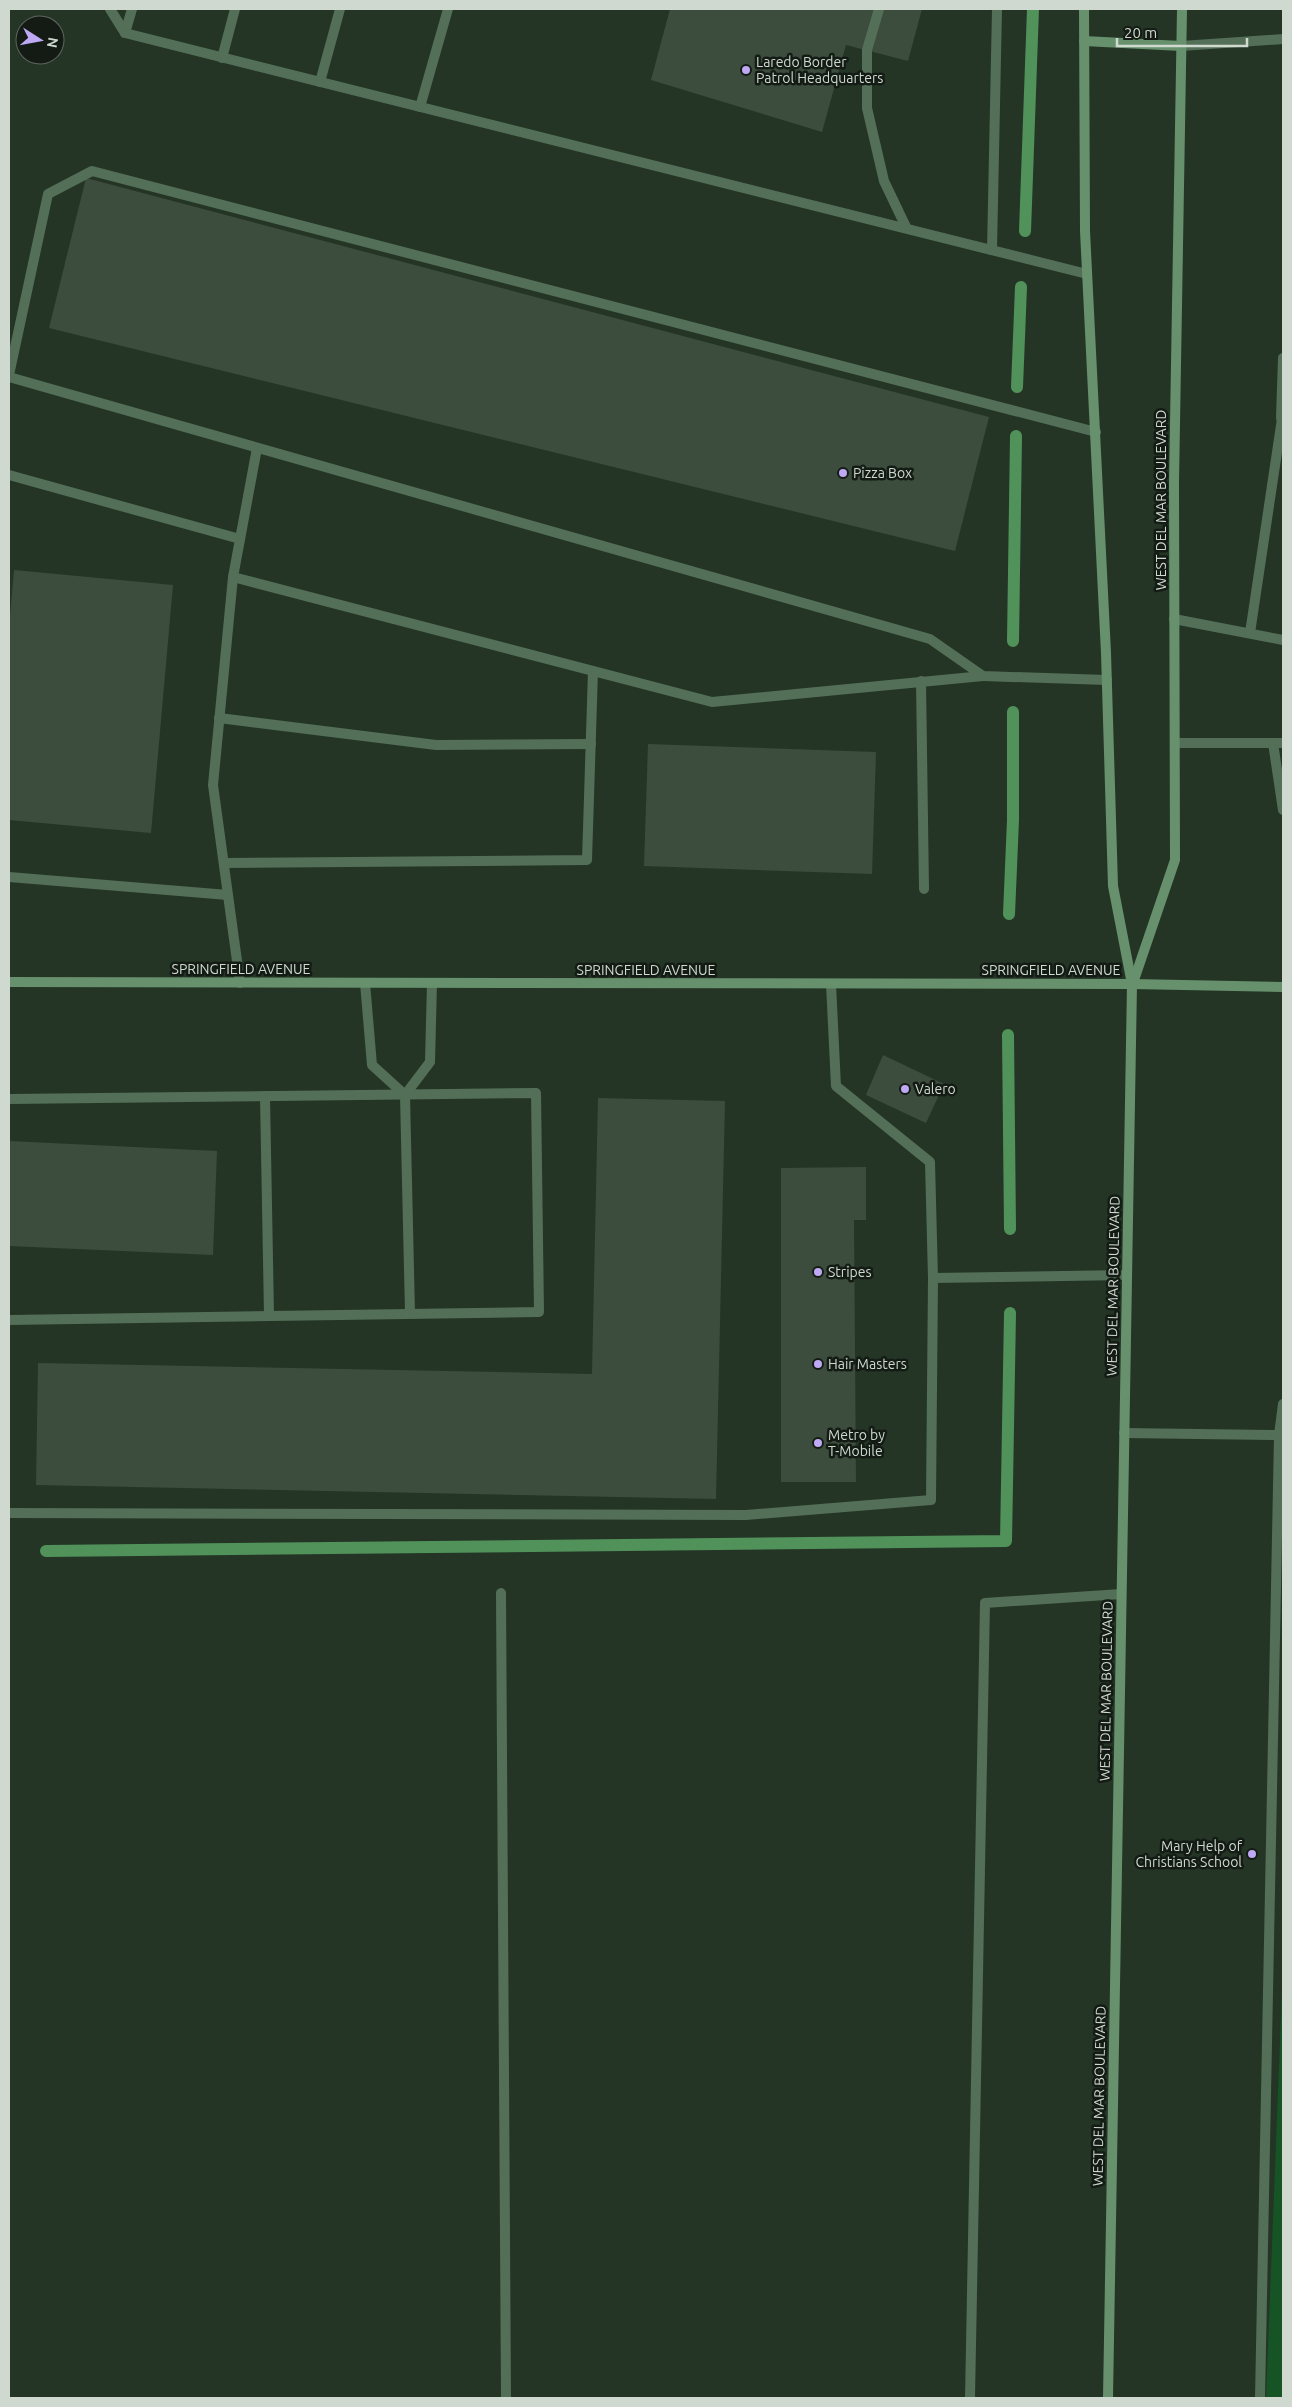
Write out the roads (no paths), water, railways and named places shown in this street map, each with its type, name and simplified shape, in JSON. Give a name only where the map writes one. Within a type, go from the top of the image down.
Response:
[{"type":"main road","name":"WEST DEL MAR BOULEVARD","points":[[1084,9],[1087,274],[1107,680],[1113,886],[1132,984],[1108,2398]]},
{"type":"main road","name":"WEST DEL MAR BOULEVARD","points":[[1132,984],[1175,860],[1174,619],[1182,9]]},
{"type":"main road","points":[[1084,41],[1181,46]]},
{"type":"main road","name":"SPRINGFIELD AVENUE","points":[[9,982],[1132,984],[1283,987]]},
{"type":"lane","points":[[110,9],[125,34],[906,227],[1087,274]]},
{"type":"lane","points":[[125,34],[132,9]]},
{"type":"lane","points":[[222,58],[236,9]]},
{"type":"lane","points":[[320,82],[340,9]]},
{"type":"lane","points":[[420,107],[448,9]]},
{"type":"lane","points":[[879,9],[868,50],[867,108],[884,181],[906,227]]},
{"type":"lane","points":[[992,250],[997,9]]},
{"type":"lane","points":[[1181,46],[1283,39]]},
{"type":"lane","points":[[983,676],[930,639],[9,376],[48,194],[92,171],[1096,432]]},
{"type":"lane","points":[[1250,633],[1282,415],[1283,358]]},
{"type":"lane","points":[[240,983],[213,784],[233,577],[257,448]]},
{"type":"lane","points":[[9,475],[240,539]]},
{"type":"lane","points":[[233,577],[712,702],[983,676],[1107,680]]},
{"type":"lane","points":[[1174,619],[1283,640]]},
{"type":"lane","points":[[224,863],[588,860],[593,671]]},
{"type":"lane","points":[[921,681],[924,889]]},
{"type":"lane","points":[[220,718],[436,745],[591,744]]},
{"type":"lane","points":[[1175,743],[1278,743],[1283,810]]},
{"type":"lane","points":[[9,877],[228,895]]},
{"type":"lane","points":[[365,983],[372,1065],[405,1095]]},
{"type":"lane","points":[[410,1313],[405,1095],[430,1062],[432,983]]},
{"type":"lane","points":[[9,1513],[746,1515],[931,1500],[933,1278],[930,1162],[836,1086],[831,984]]},
{"type":"lane","points":[[9,1099],[536,1093],[539,1312],[9,1320]]},
{"type":"lane","points":[[265,1096],[269,1316]]},
{"type":"lane","points":[[933,1278],[1127,1276]]},
{"type":"lane","points":[[1260,2398],[1279,1435],[1283,1404]]},
{"type":"lane","points":[[1124,1433],[1279,1435]]},
{"type":"lane","points":[[501,1593],[506,2398]]},
{"type":"lane","points":[[970,2398],[985,1603],[1122,1594]]},
{"type":"waterway","points":[[1025,231],[1033,9]]},
{"type":"waterway","points":[[1017,387],[1021,287]]},
{"type":"waterway","points":[[1013,641],[1016,436]]},
{"type":"waterway","points":[[1009,914],[1013,820],[1013,712]]},
{"type":"waterway","points":[[1008,1035],[1010,1229]]},
{"type":"waterway","points":[[46,1551],[1006,1541],[1010,1313]]},
{"type":"place","name":"Laredo Border Patrol Headquarters","points":[[746,70]]},
{"type":"place","name":"Pizza Box","points":[[843,473]]},
{"type":"place","name":"Valero","points":[[905,1089]]},
{"type":"place","name":"Stripes","points":[[818,1272]]},
{"type":"place","name":"Hair Masters","points":[[818,1364]]},
{"type":"place","name":"Metro by T-Mobile","points":[[818,1443]]},
{"type":"place","name":"Mary Help of Christians School","points":[[1252,1854]]}]
